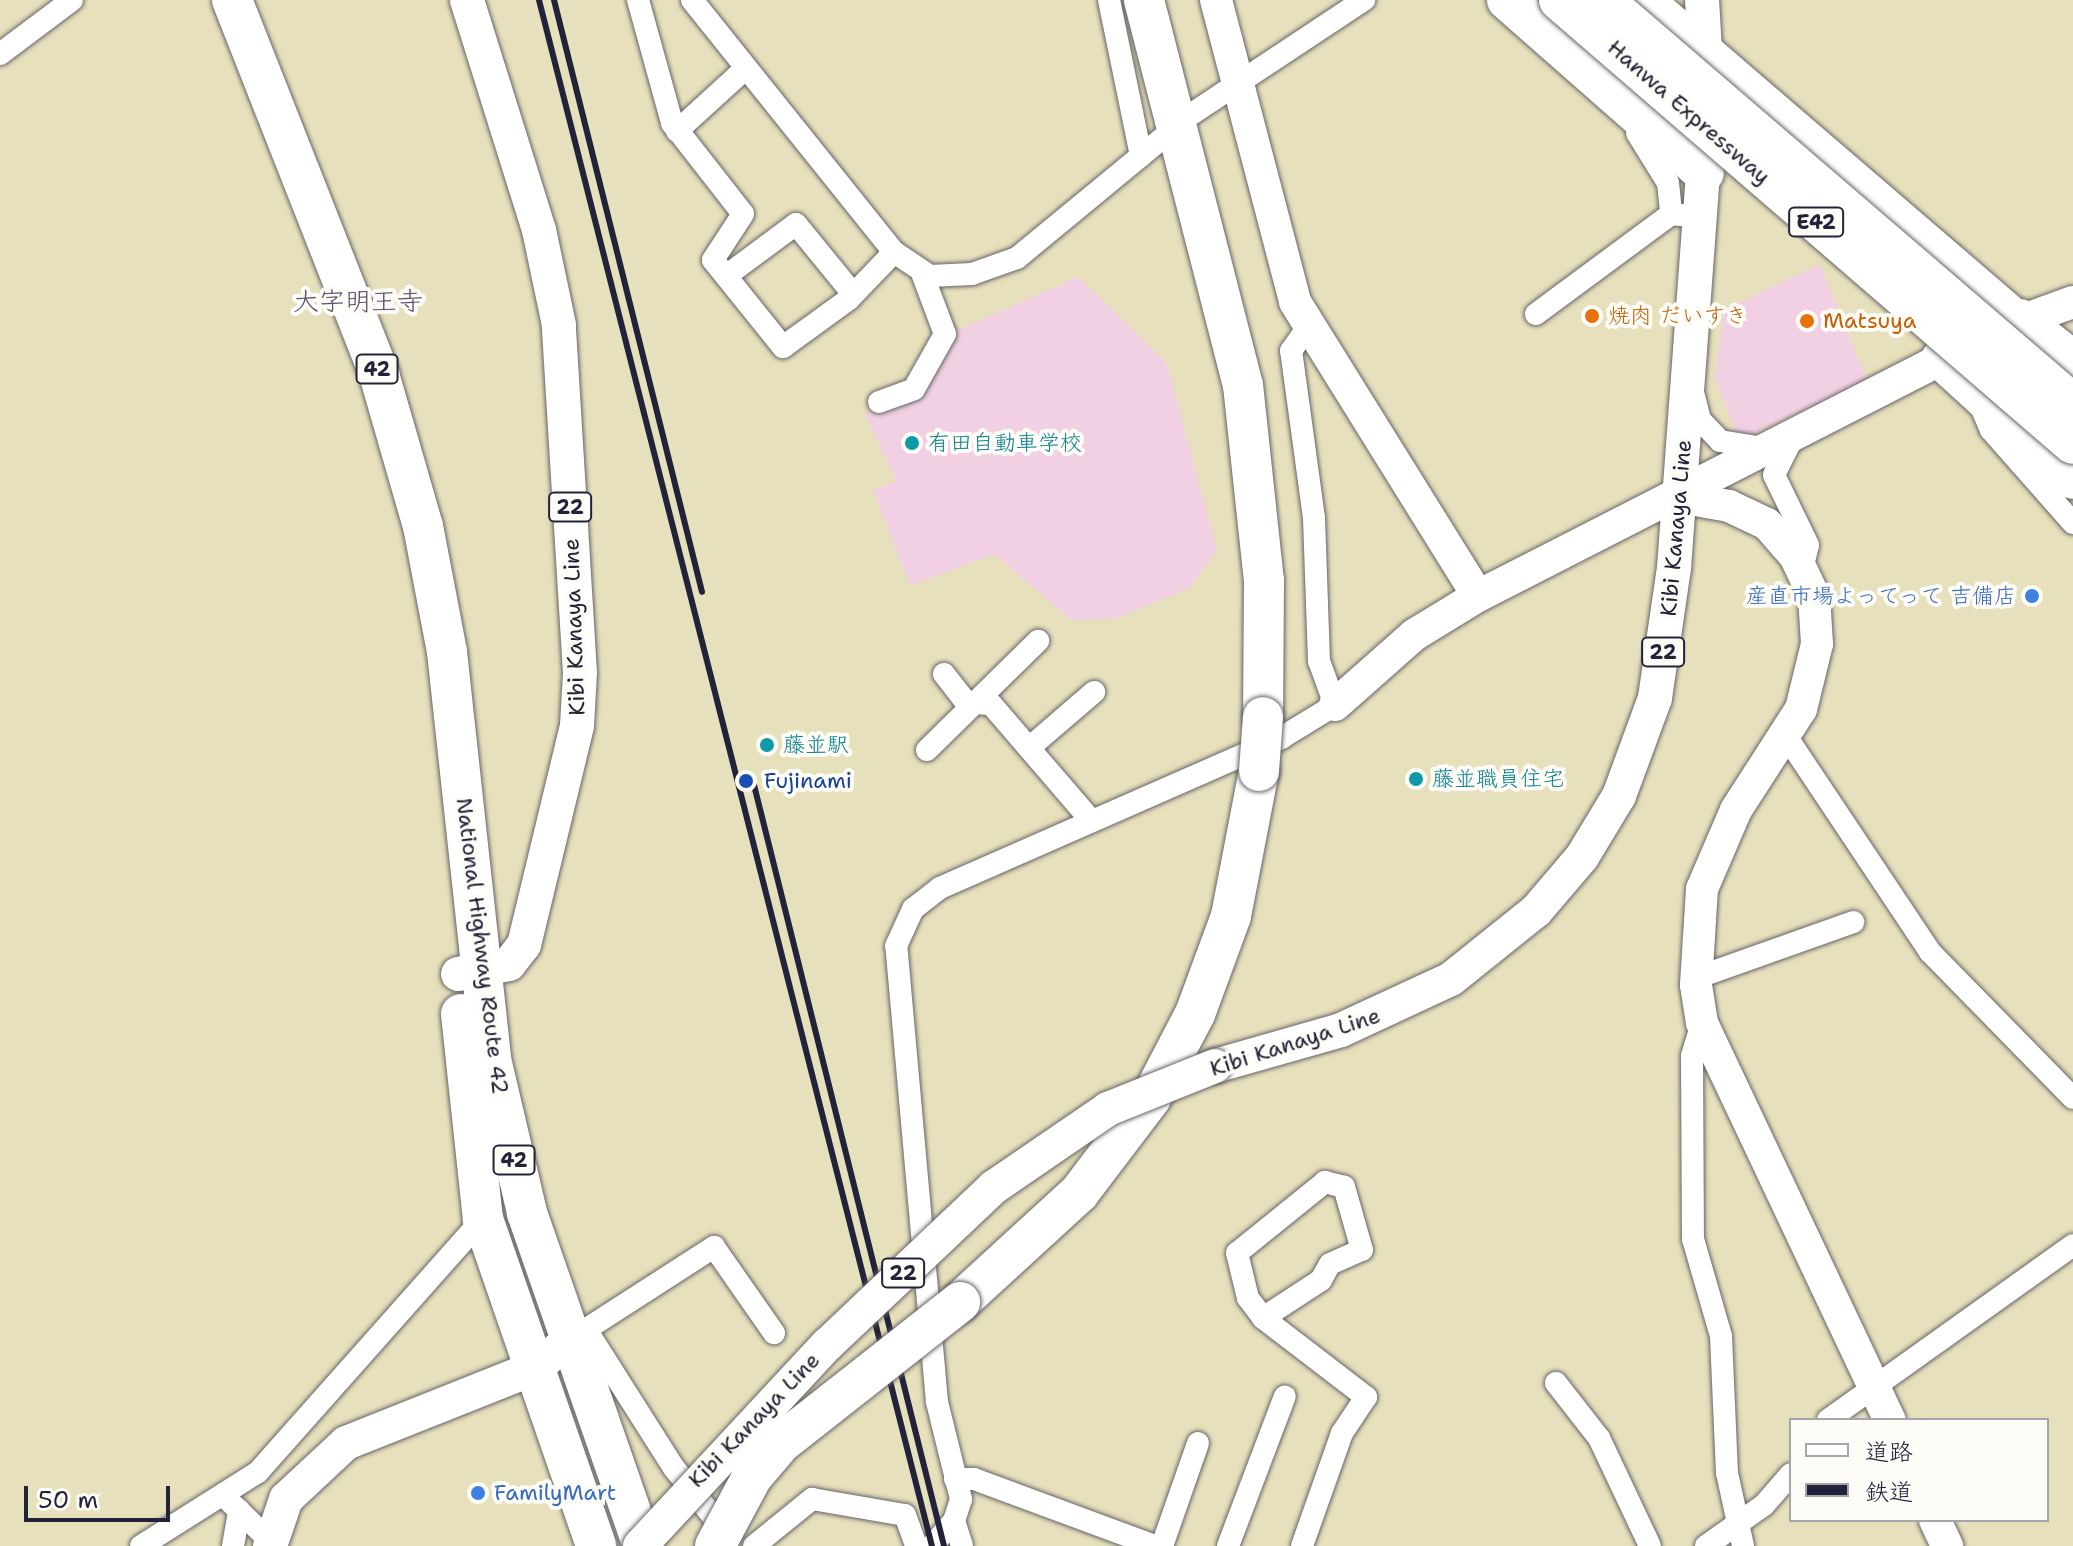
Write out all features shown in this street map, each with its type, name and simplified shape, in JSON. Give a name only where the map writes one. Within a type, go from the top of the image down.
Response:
[{"type":"highway","name":"National Highway Route 42","points":[[232,0],[383,390],[423,526],[459,756],[483,1219],[537,1367],[596,1546]]},
{"type":"highway","name":"Hanwa Expressway","points":[[1603,0],[2073,404]]},
{"type":"highway","points":[[715,1546],[752,1477],[781,1443],[960,1302],[1079,1193],[1151,1098],[1216,965],[1242,880],[1259,771],[1263,717],[1264,580],[1243,385],[1148,8]]},
{"type":"highway","name":"Hanwa Expressway","points":[[1533,8],[2073,444]]},
{"type":"highway","points":[[1533,8],[1704,173]]},
{"type":"highway","points":[[2020,319],[2073,361]]},
{"type":"highway","points":[[1941,359],[2073,479]]},
{"type":"highway","name":"National Highway Route 42","points":[[470,973],[517,1175],[578,1336],[642,1546]]},
{"type":"main road","name":"Kibi Kanaya Line","points":[[467,0],[539,230],[559,325],[580,673],[577,726],[524,945],[509,964],[470,973]]},
{"type":"main road","name":"Kibi Kanaya Line","points":[[642,1546],[818,1354],[994,1187],[1108,1109],[1215,1066],[1341,1030],[1418,998],[1510,935],[1574,867],[1619,796],[1655,698],[1679,497],[1690,359],[1686,216],[1704,173],[1708,50],[1702,0]]},
{"type":"main road","points":[[270,1544],[286,1499],[346,1443],[414,1410],[537,1367],[578,1336]]},
{"type":"street","points":[[0,54],[72,0]]},
{"type":"street","points":[[638,0],[677,131],[743,214],[713,260],[783,347],[853,294],[894,252]]},
{"type":"street","points":[[692,0],[894,252],[922,273],[945,334],[914,389],[879,402]]},
{"type":"street","points":[[1109,0],[1141,156]]},
{"type":"street","points":[[1216,0],[1234,82],[1307,328],[1478,596]]},
{"type":"street","points":[[1190,115],[1234,82],[1364,0]]},
{"type":"street","points":[[1486,0],[1643,140],[1686,216],[1536,314]]},
{"type":"street","points":[[1649,0],[2020,319],[2073,348]]},
{"type":"street","points":[[677,131],[746,68]]},
{"type":"street","points":[[922,273],[972,274],[1017,258],[1165,136]]},
{"type":"street","points":[[726,276],[796,224],[853,294]]},
{"type":"street","points":[[932,1546],[954,1521],[961,1499],[937,1402],[896,946],[913,909],[940,888],[1090,819],[1281,738],[1335,705],[1414,635],[1478,596],[1679,497],[1802,430],[2020,319],[2073,302]]},
{"type":"street","points":[[1307,328],[1291,351],[1314,518],[1319,661],[1335,705]]},
{"type":"street","points":[[1690,359],[1695,404],[1709,432],[1732,446],[1769,448]]},
{"type":"street","points":[[1941,359],[2073,523]]},
{"type":"street","points":[[1802,430],[1774,464],[1777,487],[1808,545],[1802,569]]},
{"type":"street","points":[[1679,497],[1755,517],[1802,569],[1819,631],[1809,685],[1786,736],[1736,810],[1706,874],[1696,978],[1702,1023],[1889,1418]]},
{"type":"street","points":[[927,750],[979,703],[1038,641]]},
{"type":"street","points":[[944,674],[966,702],[991,704],[1090,819]]},
{"type":"street","points":[[1029,748],[1094,692]]},
{"type":"street","points":[[1786,736],[1930,952],[2073,1098]]},
{"type":"street","points":[[1696,978],[1853,922]]},
{"type":"street","points":[[1702,1023],[1692,1056],[1693,1239],[1721,1336],[1727,1473],[1743,1546]]},
{"type":"street","points":[[1263,1318],[1321,1280],[1330,1264],[1362,1250],[1344,1187],[1325,1182],[1237,1253],[1248,1298],[1263,1318],[1366,1397],[1342,1433],[1302,1546]]},
{"type":"street","points":[[141,1546],[231,1503],[483,1219]]},
{"type":"street","points":[[1831,1418],[2073,1245]]},
{"type":"street","points":[[736,1546],[674,1468],[578,1336],[714,1247],[774,1333]]},
{"type":"street","points":[[1556,1383],[1599,1438],[1650,1546]]},
{"type":"street","points":[[1228,1546],[1285,1396]]},
{"type":"street","points":[[1162,1546],[1198,1443]]},
{"type":"street","points":[[1706,1546],[1738,1523],[1789,1476]]},
{"type":"street","points":[[955,1479],[974,1479],[1155,1546]]},
{"type":"street","points":[[754,1546],[812,1499],[905,1515],[916,1546]]},
{"type":"street","points":[[231,1503],[270,1544]]},
{"type":"street","points":[[231,1503],[233,1546]]},
{"type":"street","points":[[954,1521],[962,1546]]},
{"type":"street","points":[[1936,1522],[1947,1546]]},
{"type":"shaded area","points":[[1820,264],[1867,380],[1739,440],[1715,378],[1724,310]]},
{"type":"shaded area","points":[[1078,277],[1167,363],[1217,551],[1189,588],[1115,619],[1071,620],[994,554],[910,586],[873,490],[896,481],[865,414],[925,388],[956,331]]},
{"type":"railway","points":[[539,0],[932,1546]]},
{"type":"railway","points":[[554,0],[702,592]]},
{"type":"railway","points":[[754,785],[944,1546]]},
{"type":"place","name":"焼肉 だいすき","points":[[1592,316]]},
{"type":"place","name":"Matsuya","points":[[1807,321]]},
{"type":"place","name":"有田自動車学校","points":[[912,443]]},
{"type":"place","name":"産直市場よってって 吉備店","points":[[2032,596]]},
{"type":"place","name":"藤並駅","points":[[767,745]]},
{"type":"place","name":"藤並職員住宅","points":[[1416,779]]},
{"type":"place","name":"Fujinami","points":[[746,781]]},
{"type":"place","name":"FamilyMart","points":[[478,1493]]},
{"type":"district","name":"大字明王寺","points":[[358,301]]}]
